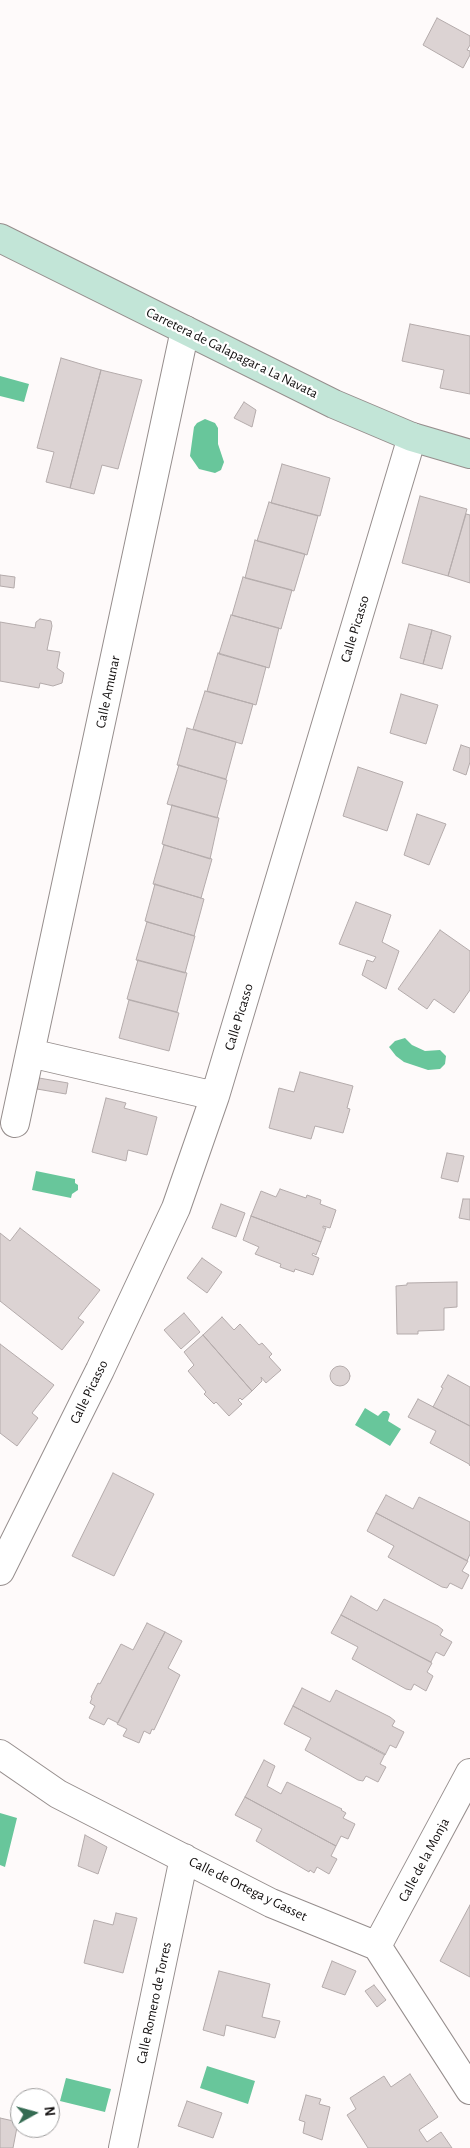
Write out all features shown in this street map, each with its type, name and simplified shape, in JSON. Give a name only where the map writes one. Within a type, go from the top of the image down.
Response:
[{"type":"main road","name":"Carretera de Galapagar a La Navata","points":[[0,238],[334,404],[412,437],[470,454]]},
{"type":"street","name":"Calle Amunar","points":[[15,1122],[185,330]]},
{"type":"street","name":"Calle Picasso","points":[[0,1572],[100,1370],[176,1208],[215,1096],[412,437]]},
{"type":"street","points":[[30,1053],[215,1096]]},
{"type":"street","name":"Calle de Ortega y Gasset","points":[[0,1754],[58,1794],[271,1903],[377,1946]]},
{"type":"street","name":"Calle de la Monja","points":[[377,1946],[470,1773]]},
{"type":"street","name":"Calle Romero de Torres","points":[[123,2148],[184,1858]]},
{"type":"street","points":[[377,1946],[470,2090]]},
{"type":"shaded area","points":[[0,376],[29,384],[24,402],[0,396]]},
{"type":"shaded area","points":[[205,419],[215,423],[218,428],[218,444],[224,462],[221,470],[215,473],[199,469],[190,456],[194,427]]},
{"type":"shaded area","points":[[405,1038],[412,1045],[425,1051],[440,1050],[446,1056],[445,1064],[440,1069],[428,1070],[404,1062],[389,1047],[395,1041]]},
{"type":"shaded area","points":[[36,1171],[75,1179],[78,1190],[72,1194],[71,1198],[32,1190]]},
{"type":"shaded area","points":[[365,1408],[378,1416],[383,1411],[387,1411],[390,1414],[388,1421],[401,1429],[390,1446],[355,1425]]},
{"type":"shaded area","points":[[0,1813],[17,1818],[5,1867],[0,1865]]},
{"type":"shaded area","points":[[207,2066],[255,2081],[248,2104],[200,2088]]},
{"type":"shaded area","points":[[66,2078],[111,2089],[105,2112],[60,2101]]},
{"type":"building","points":[[437,18],[470,36],[470,45],[467,50],[470,51],[470,55],[463,68],[423,45]]},
{"type":"building","points":[[410,324],[470,336],[470,394],[440,388],[444,370],[402,361]]},
{"type":"building","points":[[61,358],[101,370],[70,488],[46,482],[54,452],[37,448]]},
{"type":"building","points":[[101,370],[142,380],[118,469],[102,465],[94,494],[70,488]]},
{"type":"building","points":[[244,402],[256,410],[252,427],[234,418]]},
{"type":"building","points":[[282,464],[330,478],[320,516],[271,503]]},
{"type":"building","points":[[420,496],[467,509],[448,576],[402,563]]},
{"type":"building","points":[[269,502],[318,516],[307,555],[257,541]]},
{"type":"building","points":[[466,514],[470,515],[470,583],[448,576]]},
{"type":"building","points":[[255,540],[305,554],[294,591],[245,578]]},
{"type":"building","points":[[0,575],[15,577],[14,588],[0,586]]},
{"type":"building","points":[[243,577],[292,590],[281,629],[232,615]]},
{"type":"building","points":[[231,615],[279,628],[269,668],[219,654]]},
{"type":"building","points":[[40,619],[51,621],[52,626],[47,650],[60,652],[57,668],[64,673],[62,683],[53,686],[40,683],[39,688],[0,681],[0,622],[35,628],[36,622]]},
{"type":"building","points":[[409,624],[432,630],[423,664],[400,658]]},
{"type":"building","points":[[432,630],[451,636],[442,669],[423,664]]},
{"type":"building","points":[[218,653],[266,667],[256,705],[207,691]]},
{"type":"building","points":[[205,691],[253,704],[242,744],[193,729]]},
{"type":"building","points":[[401,694],[438,705],[426,744],[390,733]]},
{"type":"building","points":[[187,728],[236,742],[226,779],[177,765]]},
{"type":"building","points":[[461,745],[470,748],[470,762],[466,775],[453,770]]},
{"type":"building","points":[[179,765],[227,780],[217,818],[167,804]]},
{"type":"building","points":[[358,767],[403,782],[387,831],[343,816]]},
{"type":"building","points":[[172,805],[219,818],[210,859],[162,844]]},
{"type":"building","points":[[417,814],[446,824],[429,865],[404,855]]},
{"type":"building","points":[[164,845],[212,859],[201,898],[153,884]]},
{"type":"building","points":[[155,884],[204,899],[194,936],[145,921]]},
{"type":"building","points":[[356,902],[391,915],[382,942],[399,951],[386,989],[362,975],[367,960],[373,962],[376,957],[339,944]]},
{"type":"building","points":[[147,922],[195,936],[185,973],[136,960]]},
{"type":"building","points":[[440,930],[470,951],[470,990],[454,1013],[434,999],[427,1009],[398,989]]},
{"type":"building","points":[[138,960],[187,973],[177,1012],[127,999]]},
{"type":"building","points":[[129,1000],[179,1013],[169,1051],[119,1038]]},
{"type":"building","points":[[300,1072],[353,1086],[347,1108],[350,1109],[343,1133],[315,1126],[311,1139],[269,1128],[279,1088],[294,1092]]},
{"type":"building","points":[[39,1078],[68,1083],[66,1094],[37,1089]]},
{"type":"building","points":[[106,1098],[126,1103],[124,1108],[157,1117],[147,1155],[128,1150],[126,1161],[92,1152]]},
{"type":"building","points":[[447,1153],[464,1156],[458,1182],[441,1178]]},
{"type":"building","points":[[280,1189],[306,1198],[307,1195],[321,1200],[320,1204],[336,1210],[330,1228],[323,1226],[323,1228],[326,1228],[321,1242],[251,1216],[261,1191],[276,1197]]},
{"type":"building","points":[[463,1199],[470,1199],[470,1220],[459,1218]]},
{"type":"building","points":[[221,1204],[245,1213],[236,1237],[212,1228]]},
{"type":"building","points":[[251,1216],[321,1242],[316,1255],[313,1253],[312,1255],[319,1258],[313,1275],[295,1269],[294,1272],[280,1267],[281,1264],[255,1254],[259,1247],[243,1240]]},
{"type":"building","points":[[20,1228],[100,1290],[78,1318],[84,1322],[62,1350],[0,1301],[0,1233],[10,1241]]},
{"type":"building","points":[[202,1258],[222,1272],[207,1293],[187,1278]]},
{"type":"building","points":[[457,1282],[457,1307],[444,1308],[444,1330],[418,1331],[418,1334],[397,1334],[396,1286],[407,1285],[407,1283]]},
{"type":"building","points":[[184,1313],[200,1332],[181,1349],[164,1330]]},
{"type":"building","points":[[222,1317],[234,1330],[240,1324],[259,1345],[262,1343],[272,1354],[269,1357],[281,1370],[266,1383],[261,1377],[262,1381],[252,1391],[203,1335]]},
{"type":"building","points":[[203,1335],[252,1391],[242,1400],[240,1398],[238,1400],[242,1404],[229,1416],[216,1402],[214,1404],[204,1394],[206,1392],[188,1371],[194,1365],[184,1352]]},
{"type":"building","points":[[0,1344],[54,1385],[32,1413],[38,1418],[17,1446],[0,1433]]},
{"type":"building","points":[[336,1366],[344,1366],[350,1372],[350,1380],[344,1386],[336,1386],[330,1380],[330,1372]]},
{"type":"building","points":[[448,1375],[470,1387],[470,1426],[433,1407]]},
{"type":"building","points":[[418,1399],[470,1426],[470,1466],[430,1443],[436,1431],[408,1417]]},
{"type":"building","points":[[113,1473],[154,1494],[114,1576],[72,1556]]},
{"type":"building","points":[[386,1495],[413,1509],[419,1497],[470,1522],[470,1554],[467,1561],[376,1513]]},
{"type":"building","points":[[376,1513],[468,1561],[462,1571],[469,1575],[462,1589],[450,1583],[447,1588],[442,1587],[388,1557],[394,1546],[367,1531]]},
{"type":"building","points":[[351,1596],[377,1611],[384,1599],[438,1626],[443,1630],[440,1635],[452,1642],[444,1656],[436,1652],[431,1662],[341,1615]]},
{"type":"building","points":[[341,1615],[432,1663],[427,1672],[433,1676],[426,1691],[414,1684],[411,1690],[406,1689],[352,1659],[358,1647],[331,1633]]},
{"type":"building","points":[[147,1623],[165,1632],[118,1723],[108,1718],[104,1725],[89,1718],[95,1706],[90,1703],[91,1697],[121,1644],[133,1650]]},
{"type":"building","points":[[165,1632],[182,1641],[168,1668],[180,1675],[154,1730],[152,1729],[150,1734],[144,1731],[139,1743],[123,1736],[127,1729],[117,1724]]},
{"type":"building","points":[[302,1688],[330,1702],[336,1690],[390,1717],[395,1721],[392,1726],[404,1732],[396,1748],[390,1745],[385,1755],[293,1706]]},
{"type":"building","points":[[293,1706],[385,1754],[380,1764],[386,1767],[378,1782],[366,1776],[363,1781],[358,1780],[305,1750],[311,1738],[284,1724]]},
{"type":"building","points":[[264,1760],[275,1766],[267,1786],[281,1794],[287,1782],[342,1809],[346,1813],[343,1818],[355,1824],[348,1839],[341,1836],[336,1846],[245,1797]]},
{"type":"building","points":[[245,1797],[336,1846],[331,1856],[337,1859],[329,1874],[317,1867],[314,1873],[310,1870],[309,1872],[256,1841],[262,1829],[235,1815]]},
{"type":"building","points":[[85,1835],[107,1847],[98,1874],[78,1866]]},
{"type":"building","points":[[470,1905],[470,1977],[440,1961]]},
{"type":"building","points":[[116,1913],[137,1918],[123,1973],[84,1963],[94,1920],[113,1925]]},
{"type":"building","points":[[332,1961],[356,1971],[345,1995],[322,1987]]},
{"type":"building","points":[[219,1971],[270,1984],[262,2017],[280,2021],[275,2038],[226,2025],[224,2036],[203,2030]]},
{"type":"building","points":[[374,1985],[386,2000],[377,2007],[365,1991]]},
{"type":"building","points":[[410,2074],[438,2117],[419,2130],[427,2142],[441,2132],[452,2148],[368,2148],[347,2115],[356,2109],[350,2098],[384,2076],[391,2087]]},
{"type":"building","points":[[306,2095],[321,2099],[319,2104],[330,2107],[322,2140],[303,2133],[305,2122],[299,2120]]},
{"type":"building","points":[[187,2101],[222,2113],[213,2138],[178,2126]]},
{"type":"building","points":[[0,2118],[10,2120],[10,2138],[15,2138],[13,2148],[0,2148]]}]
